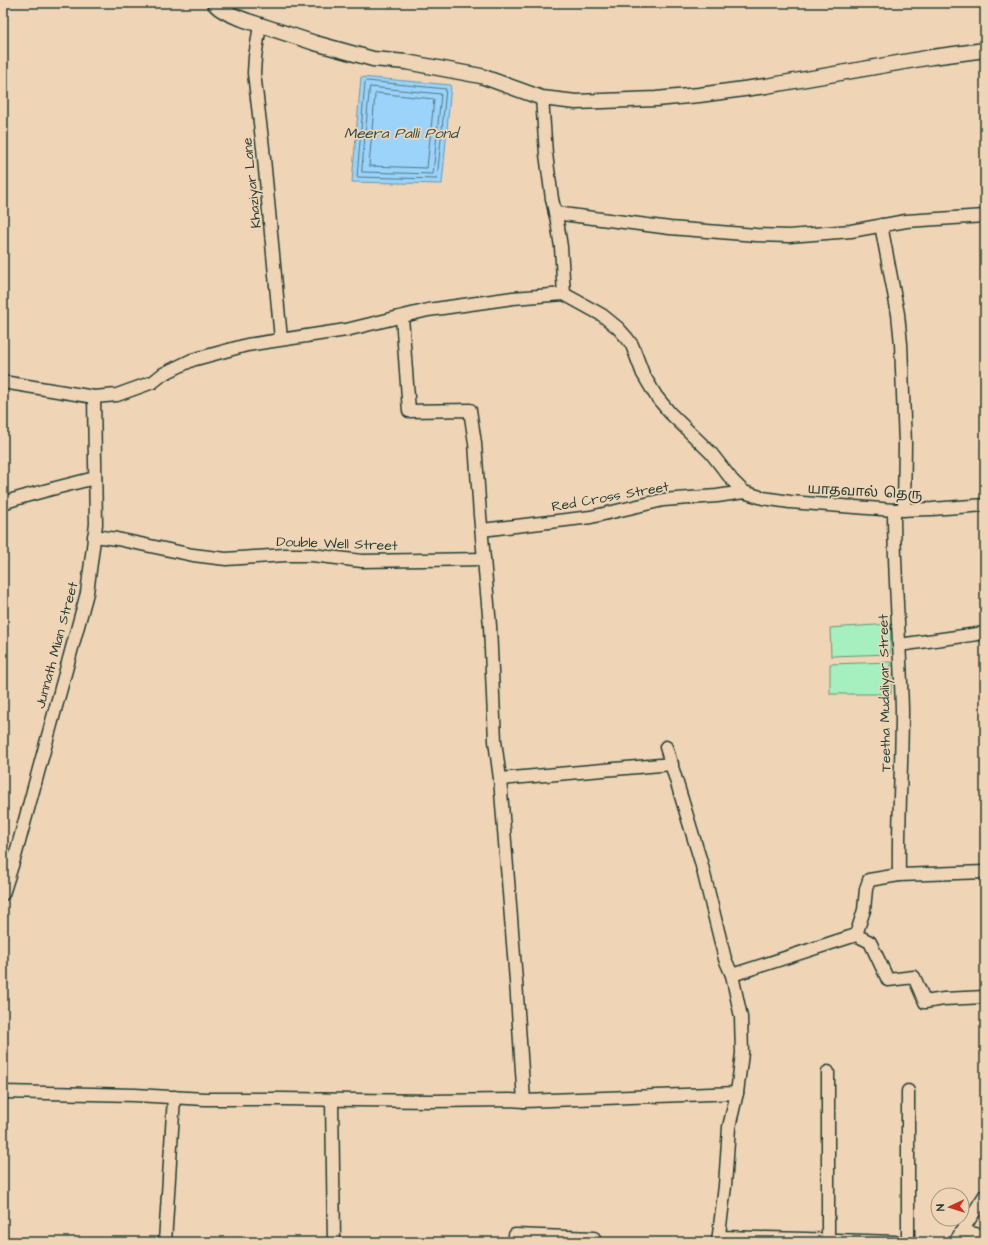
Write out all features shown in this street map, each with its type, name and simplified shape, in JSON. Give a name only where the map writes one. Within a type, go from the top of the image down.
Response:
[{"type":"street","points":[[214,3],[216,6],[234,16],[315,43],[373,59],[406,62],[481,76],[542,98],[576,102],[656,99],[699,95],[773,85],[932,57],[985,50]]},
{"type":"street","name":"Khaziyar Lane","points":[[260,25],[254,73],[263,148],[281,339]]},
{"type":"street","points":[[542,98],[550,184],[561,247],[564,294]]},
{"type":"street","points":[[556,214],[670,228],[756,235],[789,236],[850,231],[906,221],[985,216]]},
{"type":"street","name":"Teetha Mudaliyar Street","points":[[881,226],[898,314],[901,344],[905,444],[894,550],[902,737],[898,875]]},
{"type":"street","points":[[3,382],[94,397],[118,395],[154,382],[163,374],[192,360],[247,345],[346,330],[428,310],[506,299],[564,294],[602,316],[618,328],[632,345],[643,374],[656,396],[670,413],[711,453],[732,480],[744,492]]},
{"type":"street","points":[[402,317],[409,411],[470,410],[475,443],[490,626],[495,741],[500,779],[524,1101]]},
{"type":"street","name":"Junnath Mian Street","points":[[3,894],[16,853],[87,594],[94,536],[94,397]]},
{"type":"street","points":[[3,503],[26,495],[56,489],[95,478]]},
{"type":"street","name":"யாதவால் தெரு","points":[[744,492],[763,498],[790,502],[899,510],[985,505]]},
{"type":"street","name":"Red Cross Street","points":[[482,530],[591,518],[663,500],[717,496],[744,492]]},
{"type":"street","name":"Double Well Street","points":[[94,536],[117,539],[192,555],[226,559],[305,555],[362,561],[484,559]]},
{"type":"street","points":[[899,645],[985,633]]},
{"type":"street","points":[[666,747],[701,862],[725,960],[732,975],[741,1017],[742,1053],[737,1093],[729,1127],[725,1186],[719,1240],[895,1242]]},
{"type":"street","points":[[500,779],[672,764]]},
{"type":"street","points":[[856,935],[864,910],[866,889],[869,880],[898,875],[985,872]]},
{"type":"street","points":[[732,975],[856,935],[870,942],[888,980],[914,977],[925,1002],[944,999],[985,997]]},
{"type":"street","points":[[828,1072],[828,1241]]},
{"type":"street","points":[[908,1091],[908,1242]]},
{"type":"street","points":[[3,1092],[205,1099],[430,1101],[524,1101],[737,1093]]},
{"type":"street","points":[[165,1242],[174,1097]]},
{"type":"street","points":[[332,1100],[334,1242]]},
{"type":"street","points":[[954,1242],[985,1195]]},
{"type":"street","points":[[962,1231],[985,1236]]},
{"type":"street","points":[[515,1242],[515,1235],[594,1238],[594,1242]]},
{"type":"green space","points":[[891,624],[890,654],[831,656],[830,628]]},
{"type":"green space","points":[[891,662],[891,694],[830,694],[830,664]]},
{"type":"water","name":"Meera Palli Pond","points":[[361,77],[451,85],[442,184],[352,182]]}]
